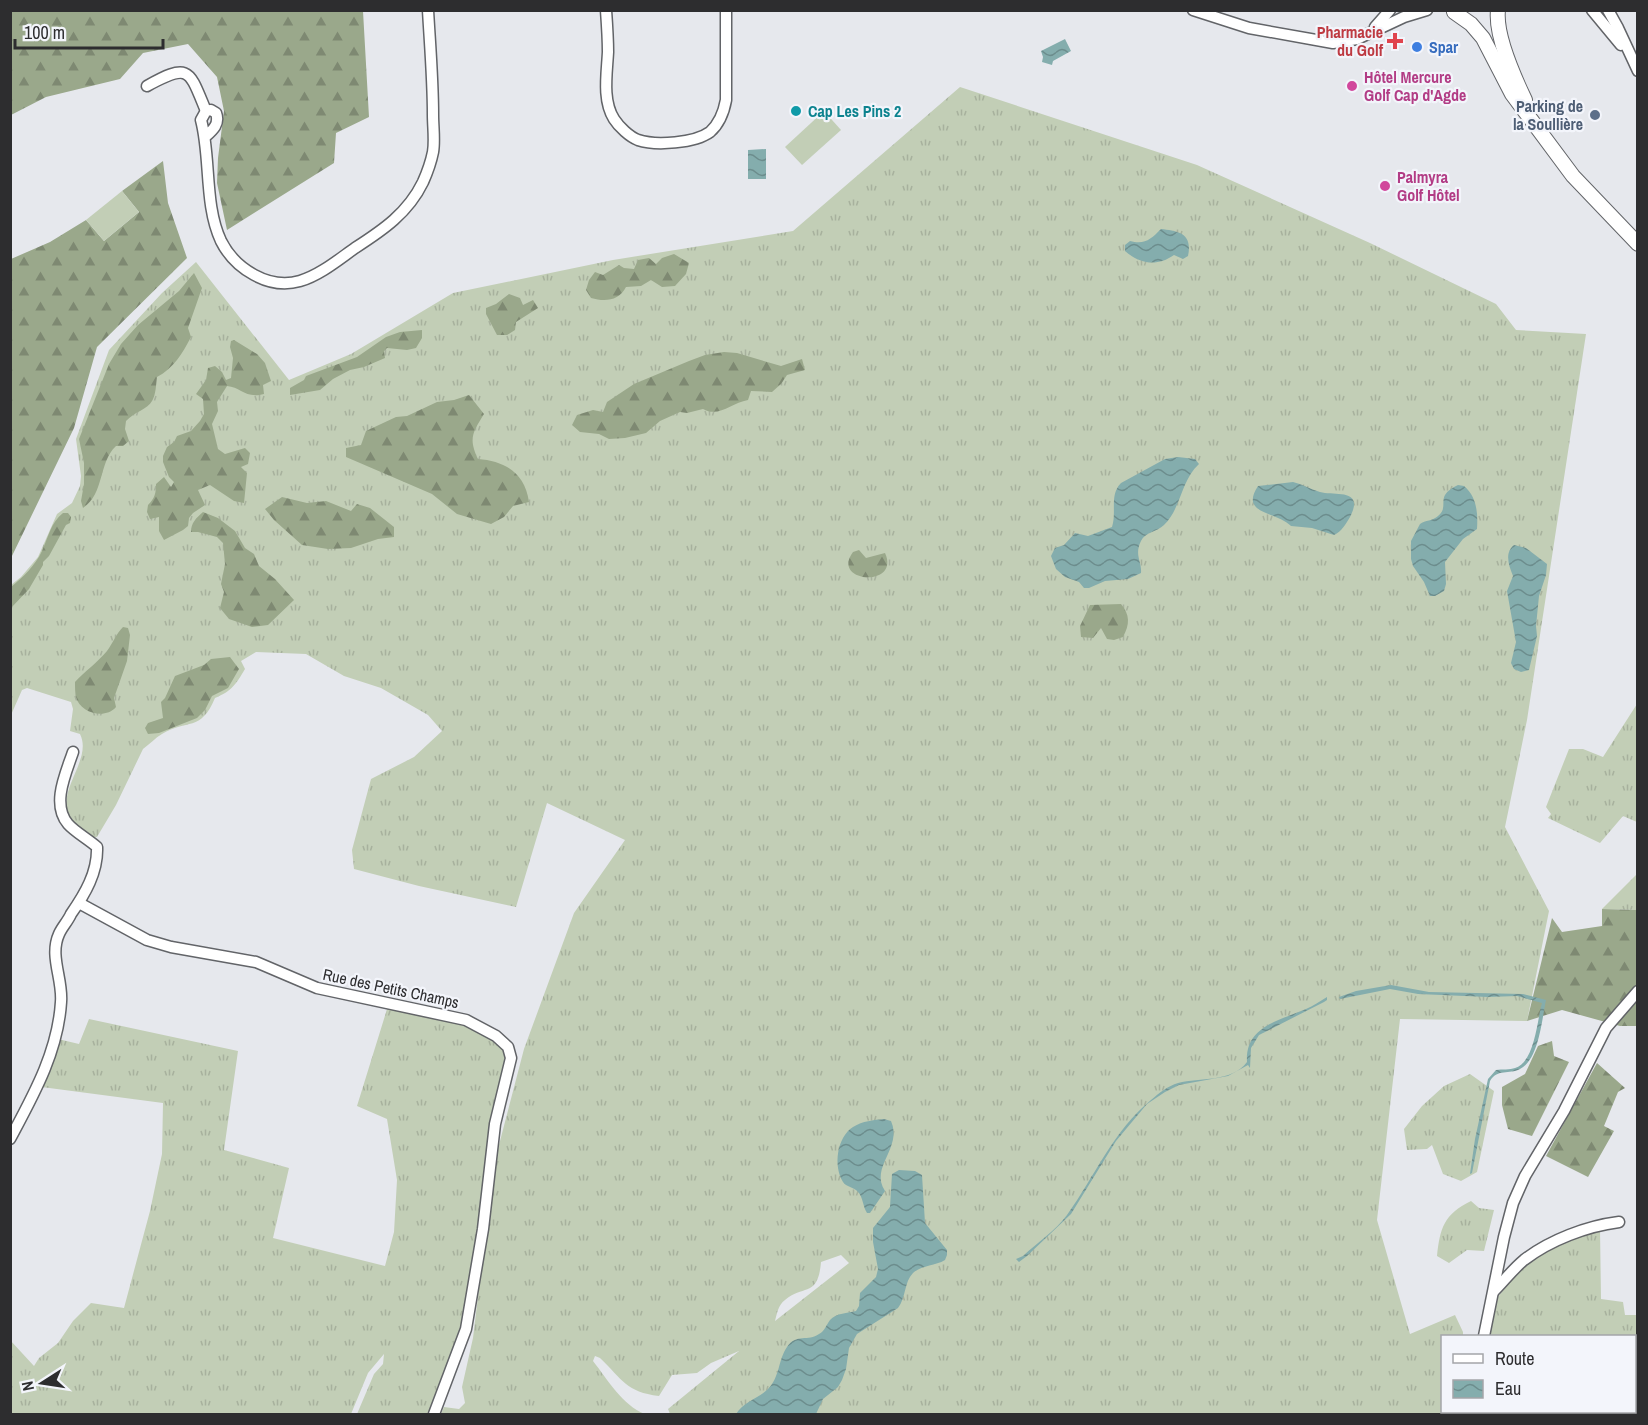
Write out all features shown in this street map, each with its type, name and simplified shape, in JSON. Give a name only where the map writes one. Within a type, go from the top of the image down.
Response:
[{"type":"street","points":[[147,86],[171,73],[186,73],[192,77],[206,111],[212,110],[218,118],[213,130],[205,137],[215,223],[221,241],[246,271],[280,283],[300,281],[317,273],[392,223],[407,207],[423,182],[434,151],[428,10]]},
{"type":"street","points":[[606,10],[608,102],[614,120],[636,139],[651,143],[695,138],[709,132],[717,123],[726,100],[726,10]]},
{"type":"street","points":[[1193,10],[1249,28],[1314,40],[1345,42],[1404,17],[1427,10]]},
{"type":"street","points":[[1371,32],[1390,10]]},
{"type":"street","points":[[1451,11],[1472,10]]},
{"type":"street","points":[[1498,10],[1497,22],[1502,41],[1536,127]]},
{"type":"street","points":[[1592,10],[1630,57]]},
{"type":"street","points":[[1608,10],[1638,71]]},
{"type":"street","points":[[1451,11],[1471,24],[1483,38],[1512,94],[1573,176],[1638,244]]},
{"type":"street","points":[[10,1139],[40,1081],[57,1034],[62,1000],[55,957],[59,933],[92,878],[98,856],[97,847],[69,825],[61,813],[60,798],[73,752]]},
{"type":"street","name":"Rue des Petits Champs","points":[[79,903],[147,939],[171,947],[256,962],[317,988],[466,1020],[496,1036],[508,1047],[511,1058],[495,1124],[483,1229],[466,1329],[434,1414]]},
{"type":"street","points":[[1484,1335],[1504,1237],[1525,1176],[1564,1111],[1606,1028],[1638,991]]},
{"type":"street","points":[[1493,1292],[1522,1262],[1540,1249],[1603,1224],[1620,1222]]},
{"type":"green space","points":[[11,10],[363,11],[369,117],[336,133],[334,163],[227,230],[217,183],[224,111],[217,77],[188,44],[143,53],[120,79],[46,97],[11,115]]},
{"type":"green space","points":[[960,87],[1197,165],[1370,243],[1496,304],[1516,330],[1586,334],[1527,720],[1505,827],[1549,911],[1527,1021],[1400,1019],[1377,1220],[1410,1334],[1455,1315],[1463,1332],[1463,1335],[1441,1335],[1441,1413],[1462,1414],[670,1414],[668,1409],[739,1351],[711,1363],[697,1373],[672,1375],[659,1396],[632,1388],[595,1356],[593,1361],[616,1391],[629,1405],[645,1414],[441,1414],[444,1407],[459,1409],[465,1403],[462,1387],[473,1338],[494,1164],[524,1049],[574,913],[625,840],[547,803],[516,907],[354,869],[352,850],[371,779],[414,757],[442,731],[428,715],[381,688],[344,676],[306,654],[256,652],[241,661],[245,669],[239,679],[230,690],[215,698],[204,716],[193,723],[162,734],[143,749],[116,805],[97,837],[90,836],[70,818],[66,806],[83,746],[80,734],[70,731],[73,709],[71,702],[27,688],[22,690],[11,715],[11,585],[38,557],[57,514],[72,503],[80,486],[81,476],[76,439],[109,350],[162,293],[196,262],[289,380],[351,354],[453,293],[613,260],[793,231]],"holes":[[[841,1255],[849,1263],[775,1321],[783,1302],[792,1295],[813,1286],[817,1281],[821,1262]]]},
{"type":"green space","points":[[824,111],[841,130],[802,165],[785,147]]},
{"type":"green space","points":[[163,161],[168,203],[187,258],[97,347],[74,428],[11,558],[11,259],[50,242],[86,220],[104,241],[139,212],[122,191]]},
{"type":"green space","points":[[122,191],[139,212],[104,241],[86,220]]},
{"type":"green space","points":[[674,254],[689,263],[686,274],[675,286],[662,287],[651,280],[641,286],[626,287],[616,298],[606,300],[591,298],[586,290],[595,272],[603,275],[619,265],[634,269],[638,260],[649,258],[656,264],[662,258]]},
{"type":"green space","points":[[194,273],[202,288],[188,328],[191,337],[177,360],[157,377],[154,396],[150,404],[126,421],[125,429],[129,441],[123,446],[116,446],[110,453],[95,494],[83,508],[81,501],[84,463],[79,439],[109,364],[121,344],[138,325],[179,291]]},
{"type":"green space","points":[[509,294],[520,298],[523,305],[533,300],[538,308],[516,322],[515,330],[507,335],[497,335],[486,314],[486,308]]},
{"type":"green space","points":[[422,330],[422,338],[416,348],[407,350],[387,348],[384,351],[385,358],[350,370],[333,379],[320,390],[290,395],[290,388],[304,380],[306,376],[357,357],[386,337],[400,332]]},
{"type":"green space","points":[[234,340],[257,354],[265,363],[271,381],[263,385],[264,394],[258,395],[248,394],[227,386],[217,402],[218,411],[212,424],[218,449],[225,454],[245,448],[250,453],[248,464],[241,467],[247,473],[244,503],[234,501],[210,485],[198,490],[205,505],[193,513],[189,518],[188,526],[164,540],[159,531],[159,517],[150,519],[147,512],[148,505],[155,495],[156,484],[164,477],[171,487],[174,482],[169,477],[163,456],[167,447],[174,442],[177,436],[191,431],[204,414],[203,399],[196,394],[206,380],[208,368],[215,366],[226,380],[231,378],[233,358],[230,347],[231,341]]},
{"type":"green space","points":[[724,352],[737,353],[781,366],[802,359],[805,370],[787,375],[772,392],[751,391],[748,400],[720,411],[703,409],[687,413],[680,412],[660,421],[646,433],[625,438],[609,439],[599,434],[580,432],[572,425],[577,415],[593,410],[603,412],[607,402],[634,384],[705,355]]},
{"type":"green space","points":[[469,395],[484,414],[473,435],[473,446],[478,459],[497,462],[512,470],[523,483],[529,502],[513,506],[504,517],[491,524],[457,514],[432,494],[346,457],[346,448],[361,445],[366,431],[437,402]]},
{"type":"green space","points":[[282,497],[307,503],[326,501],[351,511],[357,504],[370,508],[394,527],[394,537],[378,539],[351,548],[328,549],[302,545],[265,509]]},
{"type":"green space","points":[[203,512],[218,518],[235,531],[245,548],[254,554],[259,566],[275,579],[294,600],[268,625],[252,627],[229,619],[220,608],[224,592],[221,584],[225,564],[223,543],[217,537],[191,532],[194,521]]},
{"type":"green space","points":[[63,513],[68,513],[71,517],[70,523],[66,525],[49,556],[43,562],[29,589],[11,608],[11,587],[36,562],[53,526]]},
{"type":"green space","points":[[859,550],[866,558],[885,553],[887,564],[884,572],[866,577],[857,575],[851,570],[848,562],[853,552]]},
{"type":"green space","points":[[1121,604],[1128,620],[1123,637],[1114,640],[1107,639],[1101,628],[1093,638],[1081,637],[1080,626],[1090,605]]},
{"type":"green space","points":[[123,627],[128,628],[130,635],[127,661],[114,698],[116,707],[106,713],[93,713],[78,703],[75,682],[107,651]]},
{"type":"green space","points":[[230,657],[239,669],[228,688],[212,696],[205,710],[197,718],[159,733],[148,734],[145,728],[148,723],[163,718],[161,702],[175,676],[204,665],[211,659]]},
{"type":"green space","points":[[1637,704],[1637,822],[1623,816],[1600,843],[1548,818],[1551,814],[1546,807],[1569,749],[1583,749],[1603,757]]},
{"type":"green space","points":[[1637,874],[1637,910],[1602,909]]},
{"type":"green space","points":[[1602,909],[1637,910],[1637,1026],[1620,1026],[1562,1010],[1527,1021],[1552,918],[1562,932],[1602,926]]},
{"type":"green space","points":[[388,1006],[470,1025],[505,1048],[506,1059],[464,1325],[430,1414],[357,1414],[374,1374],[383,1364],[384,1354],[368,1373],[351,1414],[11,1414],[10,1340],[34,1366],[39,1358],[58,1343],[73,1321],[91,1303],[124,1308],[150,1211],[162,1154],[163,1103],[34,1086],[58,1039],[79,1044],[89,1019],[238,1051],[224,1150],[289,1168],[273,1238],[385,1266],[394,1232],[397,1180],[387,1119],[357,1106]]},
{"type":"green space","points":[[1552,1041],[1554,1056],[1569,1062],[1532,1136],[1508,1129],[1502,1105],[1502,1087],[1525,1074],[1538,1046]]},
{"type":"green space","points":[[1597,1063],[1625,1088],[1618,1092],[1604,1126],[1614,1131],[1588,1177],[1546,1156]]},
{"type":"green space","points":[[1470,1074],[1494,1091],[1477,1172],[1461,1181],[1443,1174],[1432,1145],[1427,1149],[1407,1150],[1404,1129],[1422,1106],[1444,1086]]},
{"type":"green space","points":[[1471,1201],[1479,1208],[1494,1210],[1484,1251],[1467,1250],[1449,1263],[1437,1256],[1442,1230],[1455,1211]]},
{"type":"green space","points":[[1600,1228],[1601,1299],[1623,1302],[1625,1315],[1637,1315],[1637,1414],[1477,1414],[1636,1413],[1636,1335],[1488,1335],[1497,1298],[1523,1265],[1547,1249]]},
{"type":"water","points":[[1065,39],[1071,51],[1053,61],[1052,65],[1042,62],[1041,51]]},
{"type":"water","points":[[766,149],[766,179],[748,179],[748,150]]},
{"type":"water","points":[[1161,229],[1178,232],[1186,238],[1189,248],[1188,256],[1183,259],[1174,255],[1161,261],[1149,262],[1137,259],[1125,251],[1125,245],[1130,241],[1147,240]]},
{"type":"water","points":[[1178,457],[1195,459],[1199,464],[1188,478],[1170,518],[1141,541],[1138,554],[1141,573],[1128,579],[1105,581],[1084,588],[1079,582],[1065,577],[1056,569],[1051,556],[1055,548],[1064,545],[1075,533],[1088,536],[1112,527],[1115,493],[1121,483],[1165,459]]},
{"type":"water","points":[[1293,482],[1320,492],[1351,497],[1354,501],[1354,508],[1341,530],[1334,535],[1312,528],[1291,526],[1262,511],[1253,502],[1253,495],[1258,486]]},
{"type":"water","points":[[1458,485],[1464,486],[1472,495],[1477,511],[1477,529],[1463,539],[1445,562],[1444,591],[1430,596],[1413,566],[1411,541],[1420,524],[1436,518],[1442,512],[1446,493]]},
{"type":"water","points":[[1514,545],[1526,548],[1547,564],[1539,596],[1537,636],[1529,670],[1521,672],[1514,669],[1511,663],[1516,642],[1507,591],[1513,576],[1508,556]]},
{"type":"water","points":[[1391,985],[1429,992],[1523,994],[1546,1000],[1539,1038],[1532,1057],[1520,1069],[1497,1074],[1490,1081],[1470,1174],[1488,1079],[1496,1070],[1515,1068],[1527,1058],[1534,1040],[1542,1003],[1517,996],[1418,994],[1390,989],[1340,999],[1339,997],[1356,991]]},
{"type":"water","points":[[1327,997],[1324,1002],[1259,1035],[1251,1048],[1250,1068],[1248,1065],[1228,1076],[1179,1085],[1147,1104],[1116,1141],[1071,1214],[1027,1256],[1019,1262],[1016,1259],[1023,1256],[1063,1221],[1115,1140],[1138,1112],[1154,1097],[1178,1083],[1224,1076],[1240,1069],[1247,1062],[1252,1040],[1266,1026],[1309,1008]]},
{"type":"water","points":[[884,1119],[891,1121],[894,1131],[881,1174],[881,1182],[885,1191],[870,1213],[867,1213],[860,1194],[843,1182],[838,1168],[838,1152],[843,1138],[853,1127],[864,1122]]},
{"type":"water","points":[[899,1170],[915,1171],[922,1175],[925,1223],[947,1250],[945,1260],[920,1268],[913,1273],[898,1308],[857,1334],[849,1348],[842,1380],[838,1387],[823,1399],[816,1414],[736,1414],[772,1384],[784,1352],[794,1340],[815,1336],[823,1331],[833,1318],[856,1311],[859,1306],[860,1293],[876,1277],[878,1269],[873,1228],[890,1207],[892,1174]]},
{"type":"place","name":"Pharmacie du Golf","points":[[1395,41]]},
{"type":"place","name":"Spar","points":[[1417,47]]},
{"type":"place","name":"Hôtel Mercure Golf Cap d'Agde","points":[[1352,86]]},
{"type":"place","name":"Cap Les Pins 2","points":[[796,111]]},
{"type":"place","name":"Parking de la Soullière","points":[[1595,115]]},
{"type":"place","name":"Palmyra Golf Hôtel","points":[[1385,186]]}]
